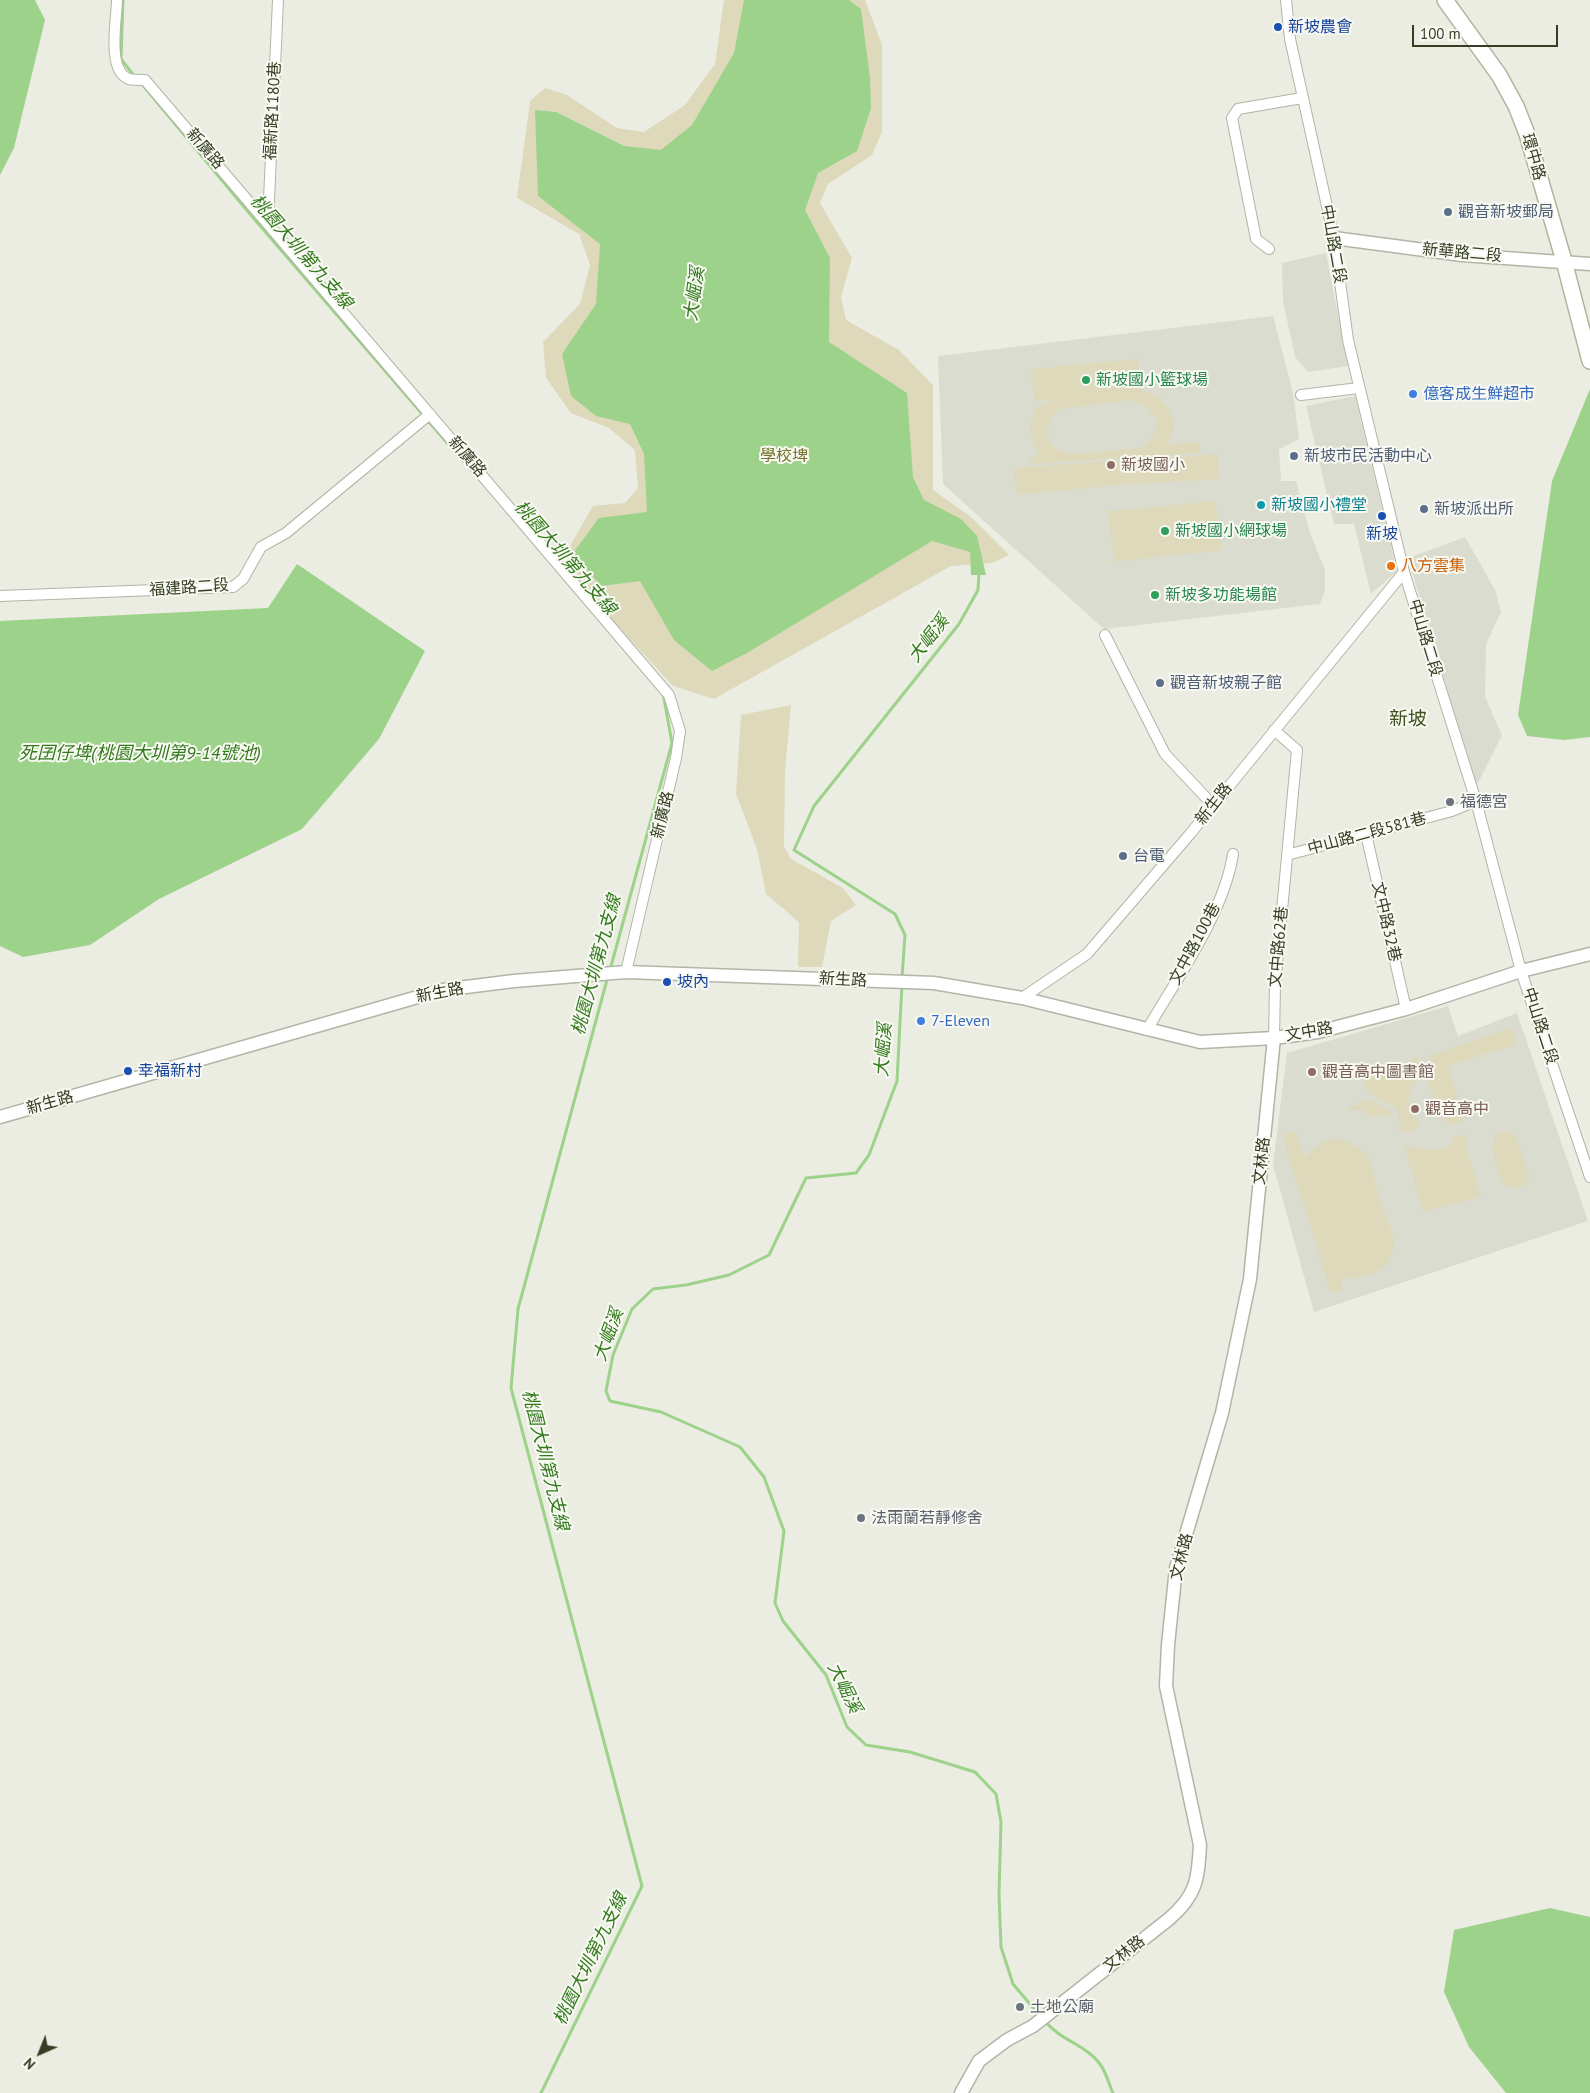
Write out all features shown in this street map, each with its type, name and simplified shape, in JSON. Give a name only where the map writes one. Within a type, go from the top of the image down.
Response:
[{"type":"main road","name":"環中路","points":[[1445,0],[1499,75],[1516,106],[1527,134],[1564,261],[1589,358]]},
{"type":"street","name":"新廣路","points":[[117,0],[113,43],[119,70],[128,78],[145,80],[268,222],[669,695],[680,731],[676,758],[626,972]]},
{"type":"street","name":"福新路1180巷","points":[[268,222],[278,0]]},
{"type":"street","name":"中山路二段","points":[[1286,0],[1290,39],[1334,238],[1348,340],[1404,572],[1476,802],[1521,971],[1590,1176]]},
{"type":"street","points":[[1269,249],[1256,239],[1232,118],[1238,109],[1302,98]]},
{"type":"street","name":"新華路二段","points":[[1334,238],[1462,255],[1590,264]]},
{"type":"street","points":[[1301,395],[1359,388]]},
{"type":"street","name":"福建路二段","points":[[0,596],[233,588],[243,579],[261,547],[297,525],[430,414]]},
{"type":"street","name":"新生路","points":[[0,1117],[442,990],[514,981],[626,972],[934,983],[1022,998],[1086,954],[1190,834],[1212,804],[1404,572]]},
{"type":"street","points":[[1106,636],[1165,754],[1212,804]]},
{"type":"street","name":"文中路62巷","points":[[1274,730],[1297,750],[1275,984],[1274,1038]]},
{"type":"street","name":"中山路二段581巷","points":[[1287,855],[1452,811],[1476,802]]},
{"type":"street","name":"文中路32巷","points":[[1366,834],[1406,1010]]},
{"type":"street","name":"文中路100巷","points":[[1148,1030],[1208,922],[1229,878],[1233,854]]},
{"type":"street","name":"文中路","points":[[1022,998],[1200,1042],[1274,1038],[1318,1032],[1406,1010],[1521,971],[1590,954]]},
{"type":"street","name":"文林路","points":[[961,2093],[980,2061],[1007,2040],[1037,2022],[1177,1912],[1184,1906],[1195,1888],[1199,1871],[1200,1845],[1166,1686],[1168,1645],[1176,1568],[1222,1413],[1250,1279],[1274,1038]]},
{"type":"shaded area","points":[[1326,253],[1348,366],[1308,372],[1295,357],[1283,301],[1282,263]]},
{"type":"shaded area","name":"新坡國小","points":[[1273,316],[1293,393],[1299,439],[1279,449],[1281,481],[1296,481],[1309,530],[1325,570],[1325,591],[1320,604],[1104,629],[943,484],[938,356]]},
{"type":"shaded area","points":[[1355,396],[1397,571],[1371,594],[1354,524],[1334,524],[1306,406]]},
{"type":"shaded area","points":[[1465,537],[1495,590],[1501,612],[1486,644],[1485,697],[1502,735],[1476,787],[1408,558]]},
{"type":"shaded area","name":"觀音高中","points":[[1448,1006],[1458,1036],[1517,1013],[1588,1221],[1314,1312],[1273,1165],[1287,1053]]},
{"type":"green space","name":"學校埤","points":[[724,0],[865,0],[882,45],[882,132],[872,155],[828,184],[820,203],[852,258],[841,297],[846,320],[899,350],[933,385],[933,490],[971,517],[1009,555],[992,563],[951,566],[714,699],[673,686],[560,563],[593,506],[625,503],[638,488],[635,450],[609,428],[571,413],[546,378],[543,342],[580,304],[590,265],[579,234],[517,198],[530,101],[545,88],[567,95],[617,128],[644,132],[685,105],[715,64]]},
{"type":"green space","points":[[1138,359],[1141,391],[1153,394],[1163,402],[1171,413],[1174,426],[1167,444],[1200,442],[1200,453],[1031,464],[1030,457],[1040,456],[1030,432],[1031,418],[1038,407],[1053,400],[1034,401],[1031,369]],"holes":[[[1133,400],[1146,406],[1157,421],[1153,437],[1142,448],[1070,454],[1054,447],[1046,436],[1051,418],[1059,409]]]},
{"type":"green space","points":[[1218,454],[1219,479],[1118,485],[1017,495],[1013,468]]},
{"type":"green space","name":"新坡國小網球場","points":[[1215,501],[1222,550],[1114,562],[1108,511]]},
{"type":"green space","points":[[791,705],[785,771],[784,846],[791,859],[843,888],[856,905],[831,921],[822,967],[798,967],[799,922],[766,894],[757,849],[736,794],[741,715]]},
{"type":"green space","points":[[1511,1028],[1517,1044],[1448,1066],[1465,1120],[1448,1125],[1427,1083],[1432,1064],[1429,1056]]},
{"type":"green space","points":[[1418,1057],[1419,1064],[1415,1080],[1417,1083],[1409,1088],[1412,1096],[1407,1099],[1420,1126],[1412,1130],[1411,1133],[1400,1131],[1401,1123],[1395,1107],[1368,1093],[1364,1078]]},
{"type":"green space","points":[[1369,1099],[1389,1110],[1394,1116],[1375,1117],[1361,1109],[1348,1111],[1348,1108]]},
{"type":"green space","points":[[1504,1130],[1515,1135],[1529,1177],[1525,1185],[1512,1189],[1503,1183],[1494,1153],[1494,1139],[1497,1133]]},
{"type":"green space","points":[[1295,1131],[1305,1158],[1321,1143],[1333,1139],[1347,1141],[1365,1153],[1392,1232],[1393,1253],[1389,1261],[1383,1267],[1367,1276],[1349,1279],[1340,1278],[1343,1290],[1331,1293],[1282,1135]]},
{"type":"green space","points":[[1465,1134],[1469,1147],[1466,1148],[1481,1197],[1423,1212],[1404,1146],[1422,1148],[1423,1151],[1436,1148],[1437,1150],[1452,1145],[1450,1139]]},
{"type":"water","points":[[0,0],[35,0],[45,20],[14,148],[0,175]]},
{"type":"water","name":"學校埤","points":[[744,0],[849,0],[861,9],[870,78],[871,108],[857,151],[818,173],[805,210],[830,258],[829,342],[907,393],[913,477],[924,500],[961,519],[977,536],[986,575],[971,575],[970,552],[932,541],[747,653],[712,671],[674,640],[640,581],[601,586],[573,553],[599,518],[647,512],[644,454],[630,424],[596,416],[571,396],[562,354],[596,304],[600,244],[538,196],[535,110],[556,112],[624,146],[661,150],[692,125],[734,53]]},
{"type":"water","points":[[1590,389],[1590,737],[1564,740],[1527,736],[1518,715],[1552,481]]},
{"type":"water","name":"死囝仔埤(桃園大圳第9-14號池)","points":[[297,564],[425,651],[379,739],[302,829],[159,899],[90,945],[23,957],[0,946],[0,621],[268,608]]},
{"type":"water","points":[[1550,1908],[1590,1917],[1590,2093],[1506,2093],[1469,2047],[1444,1992],[1454,1930]]},
{"type":"waterway","name":"桃園大圳第九支線","points":[[123,0],[121,59],[135,77]]},
{"type":"waterway","name":"桃園大圳第九支線","points":[[141,83],[250,214],[461,459]]},
{"type":"waterway","name":"大崛溪","points":[[902,978],[905,935],[895,914],[794,850],[814,806],[959,624],[978,590],[979,573]]},
{"type":"waterway","name":"桃園大圳第九支線","points":[[610,970],[672,743],[663,693]]},
{"type":"waterway","name":"桃園大圳第九支線","points":[[541,2093],[642,1886],[511,1388],[518,1309],[608,976]]},
{"type":"waterway","name":"大崛溪","points":[[902,984],[897,1081],[869,1155],[856,1173],[806,1178],[769,1255],[729,1275],[686,1285],[653,1289],[632,1309],[613,1355],[606,1391],[610,1401],[661,1412],[740,1447],[764,1477],[784,1531],[775,1603],[783,1621],[826,1675],[847,1727],[866,1745],[910,1752],[975,1772],[996,1794],[1001,1822],[999,1894],[1001,1947],[1013,1984],[1041,2017]]},
{"type":"waterway","name":"大崛溪","points":[[1045,2021],[1051,2028],[1094,2057],[1104,2071],[1113,2093]]},
{"type":"place","name":"新坡農會","points":[[1278,27]]},
{"type":"place","name":"觀音新坡郵局","points":[[1448,212]]},
{"type":"place","name":"新坡國小籃球場","points":[[1086,380]]},
{"type":"place","name":"億客成生鮮超市","points":[[1413,394]]},
{"type":"place","name":"新坡市民活動中心","points":[[1294,456]]},
{"type":"place","name":"新坡國小","points":[[1111,465]]},
{"type":"place","name":"新坡國小禮堂","points":[[1261,505]]},
{"type":"place","name":"新坡派出所","points":[[1424,509]]},
{"type":"place","name":"新坡","points":[[1382,516]]},
{"type":"place","name":"新坡國小網球場","points":[[1165,531]]},
{"type":"place","name":"八方雲集","points":[[1391,566]]},
{"type":"place","name":"新坡多功能場館","points":[[1155,595]]},
{"type":"place","name":"觀音新坡親子館","points":[[1160,683]]},
{"type":"place","name":"福德宮","points":[[1450,802]]},
{"type":"place","name":"台電","points":[[1123,856]]},
{"type":"place","name":"坡內","points":[[667,982]]},
{"type":"place","name":"7-Eleven","points":[[921,1021]]},
{"type":"place","name":"幸福新村","points":[[128,1071]]},
{"type":"place","name":"觀音高中圖書館","points":[[1312,1072]]},
{"type":"place","name":"觀音高中","points":[[1415,1109]]},
{"type":"place","name":"法雨蘭若靜修舍","points":[[861,1518]]},
{"type":"place","name":"土地公廟","points":[[1020,2007]]},
{"type":"district","name":"新坡","points":[[1408,720]]}]
